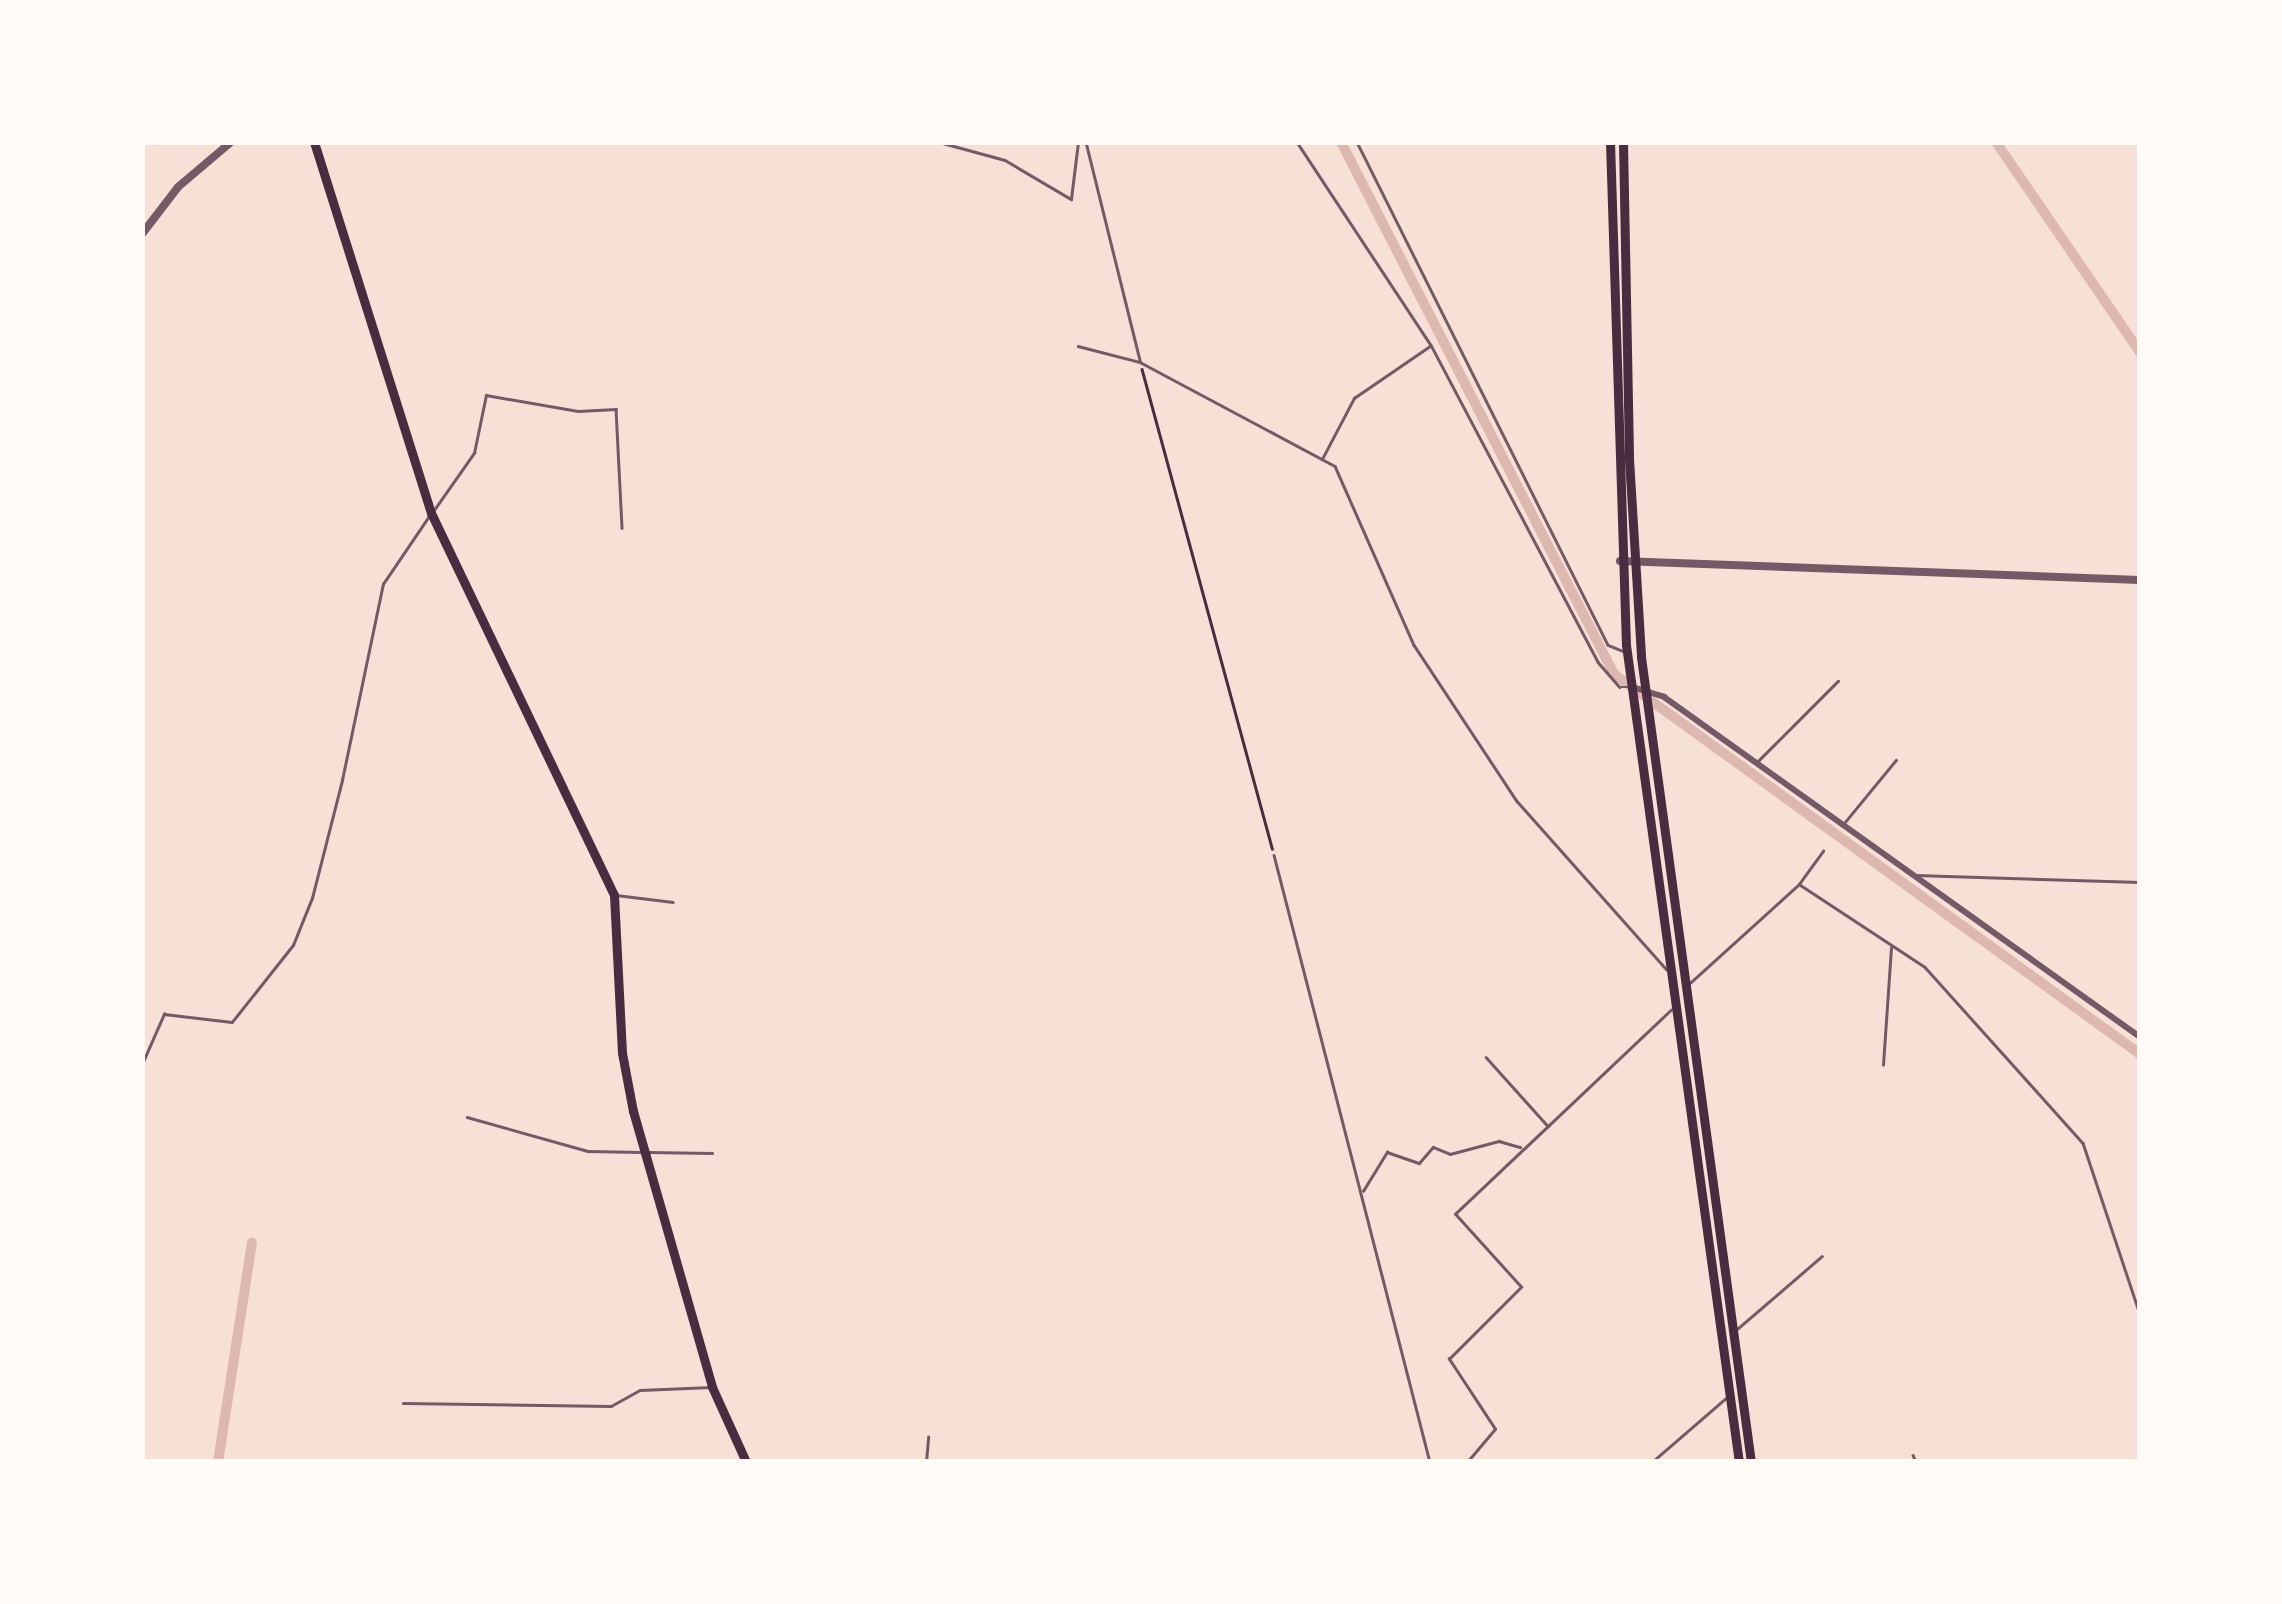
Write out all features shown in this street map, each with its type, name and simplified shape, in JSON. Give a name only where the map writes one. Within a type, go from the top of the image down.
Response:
[{"type":"main road","points":[[314,142],[431,513],[614,895],[622,1053],[644,1152],[712,1387],[746,1462]]},
{"type":"main road","points":[[1610,142],[1620,562],[1627,653],[1739,1462]]},
{"type":"main road","points":[[1623,142],[1633,557],[1641,657],[1750,1462]]},
{"type":"main road","points":[[1725,1370],[1738,1370]]},
{"type":"street","points":[[142,234],[178,186],[231,142]]},
{"type":"street","points":[[1620,562],[1633,557],[2140,580]]},
{"type":"street","points":[[1632,687],[1645,687],[1757,762],[2140,1037]]},
{"type":"lane","points":[[939,142],[1005,160],[1071,199],[1078,142]]},
{"type":"lane","points":[[1086,142],[1140,362]]},
{"type":"lane","points":[[1296,142],[1431,345],[1598,662],[1620,687],[1632,687]]},
{"type":"lane","points":[[1357,142],[1608,645],[1641,657]]},
{"type":"lane","points":[[1322,459],[1354,398],[1431,345]]},
{"type":"lane","points":[[1078,346],[1140,362],[1335,466],[1414,645],[1517,801],[1671,973],[1688,984]]},
{"type":"lane","points":[[142,1064],[164,1014],[216,1025],[232,1022],[293,945],[312,898],[338,797],[383,584],[474,453],[486,395],[578,411],[616,409],[622,528]]},
{"type":"lane","points":[[1757,762],[1838,681]]},
{"type":"lane","points":[[1844,823],[1896,760]]},
{"type":"lane","points":[[1467,1462],[1496,1429],[1449,1359],[1521,1287],[1456,1214],[1675,1006],[1688,984],[1799,884],[1823,851]]},
{"type":"lane","points":[[1274,855],[1430,1462]]},
{"type":"lane","points":[[1915,875],[2140,882]]},
{"type":"lane","points":[[1799,884],[1925,967],[2083,1142],[2140,1314]]},
{"type":"lane","points":[[614,895],[673,902]]},
{"type":"lane","points":[[1884,1065],[1892,946]]},
{"type":"lane","points":[[1486,1057],[1549,1127]]},
{"type":"lane","points":[[467,1117],[588,1152],[712,1153]]},
{"type":"lane","points":[[1362,1192],[1387,1152],[1419,1164],[1432,1147],[1450,1154],[1499,1142],[1524,1148]]},
{"type":"lane","points":[[1734,1332],[1822,1256]]},
{"type":"lane","points":[[402,1403],[611,1406],[640,1390],[712,1387]]},
{"type":"lane","points":[[1652,1462],[1729,1396]]},
{"type":"lane","points":[[926,1462],[928,1437]]},
{"type":"lane","points":[[1913,1455],[1916,1462]]},
{"type":"path","points":[[1140,362],[1274,855]]},
{"type":"waterway","points":[[1341,142],[1614,674],[2140,1054]]},
{"type":"waterway","points":[[1996,142],[2140,352]]},
{"type":"waterway","points":[[218,1462],[252,1243]]}]
